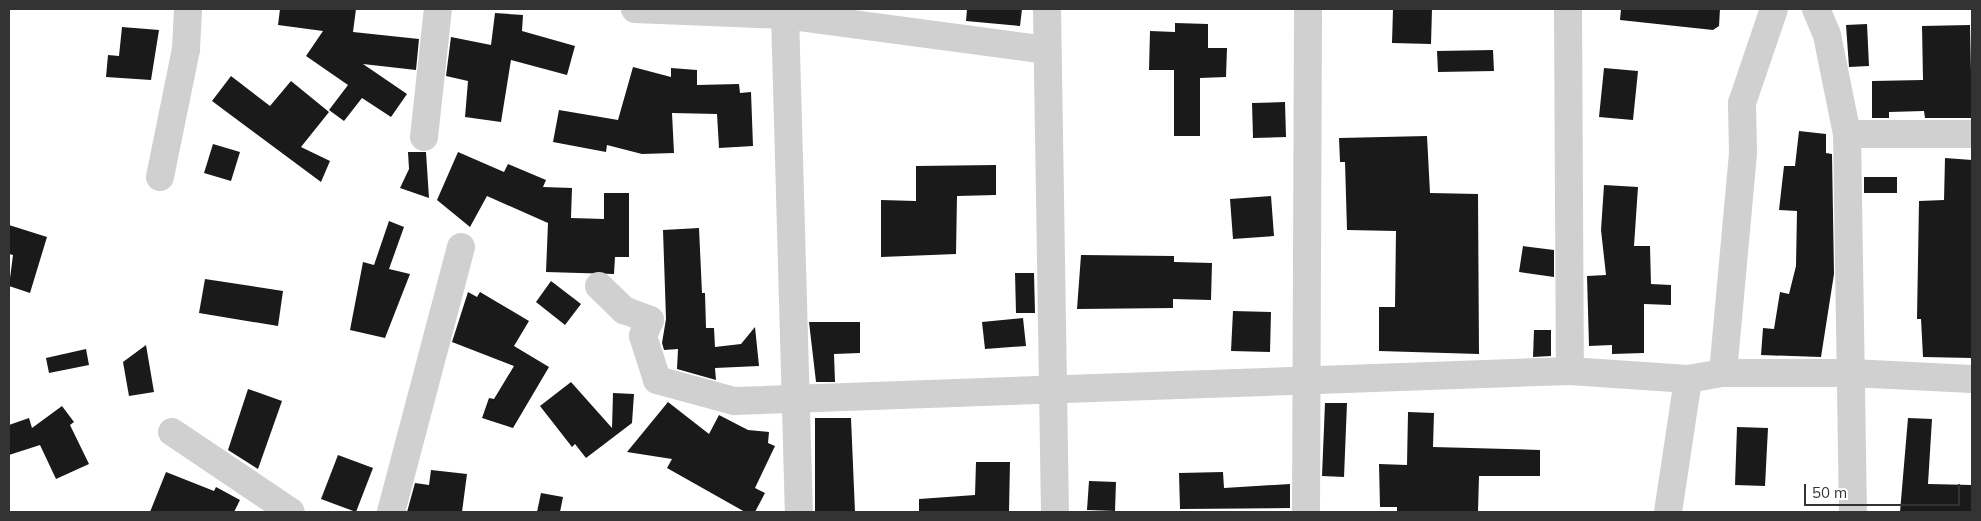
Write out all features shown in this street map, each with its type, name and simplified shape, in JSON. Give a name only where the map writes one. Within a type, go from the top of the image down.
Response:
[{"type":"street","points":[[160,177],[186,49],[188,9]]},
{"type":"street","points":[[424,137],[438,9]]},
{"type":"street","points":[[635,9],[785,16],[1048,50]]},
{"type":"street","points":[[1047,9],[1055,393],[1055,512]]},
{"type":"street","points":[[1306,512],[1308,9]]},
{"type":"street","points":[[1568,9],[1570,371]]},
{"type":"street","points":[[1723,373],[1743,152],[1742,103],[1774,9]]},
{"type":"street","points":[[1816,9],[1829,44],[1847,134],[1853,512]]},
{"type":"street","points":[[785,16],[799,512]]},
{"type":"street","points":[[1847,134],[1972,134]]},
{"type":"street","points":[[391,512],[461,246]]},
{"type":"street","points":[[599,286],[624,310],[650,320],[643,336],[657,380],[724,399],[796,401],[1055,393],[1570,371],[1688,379],[1723,373],[1851,373],[1972,379]]},
{"type":"street","points":[[1668,512],[1688,379]]},
{"type":"street","points":[[172,432],[291,512]]},
{"type":"building","points":[[280,9],[356,9],[353,32],[419,39],[416,70],[363,64],[407,94],[391,117],[362,98],[344,121],[329,110],[348,85],[306,56],[323,31],[278,25]]},
{"type":"building","points":[[967,9],[1022,9],[1020,26],[966,21]]},
{"type":"building","points":[[1393,9],[1432,9],[1431,44],[1392,43]]},
{"type":"building","points":[[1621,9],[1720,9],[1719,26],[1713,30],[1620,20]]},
{"type":"building","points":[[495,13],[523,15],[522,31],[575,46],[567,75],[511,60],[501,122],[465,117],[468,81],[446,76],[451,37],[491,45]]},
{"type":"building","points":[[1175,23],[1208,24],[1208,48],[1227,48],[1226,77],[1200,78],[1200,136],[1174,136],[1174,70],[1149,70],[1150,31],[1175,32]]},
{"type":"building","points":[[1867,24],[1869,66],[1849,67],[1846,25]]},
{"type":"building","points":[[1970,25],[1972,118],[1925,118],[1924,111],[1889,112],[1889,118],[1872,118],[1872,81],[1923,80],[1922,26]]},
{"type":"building","points":[[122,27],[159,30],[151,80],[106,77],[108,55],[119,56]]},
{"type":"building","points":[[1493,50],[1494,71],[1438,72],[1437,51]]},
{"type":"building","points":[[633,67],[671,77],[671,68],[697,70],[697,85],[739,84],[740,93],[751,92],[753,146],[719,148],[717,114],[672,113],[674,153],[642,154],[607,145],[606,152],[553,142],[559,110],[618,120]]},
{"type":"building","points":[[1604,68],[1638,71],[1633,120],[1599,117]]},
{"type":"building","points":[[231,76],[270,106],[291,81],[329,112],[301,147],[330,161],[321,182],[212,101]]},
{"type":"building","points":[[1285,102],[1286,137],[1253,138],[1252,103]]},
{"type":"building","points":[[1799,131],[1826,134],[1826,153],[1832,154],[1834,274],[1821,357],[1761,355],[1763,328],[1774,329],[1780,292],[1789,294],[1796,266],[1797,211],[1779,210],[1784,166],[1795,166]]},
{"type":"building","points":[[1427,136],[1430,193],[1478,194],[1479,354],[1379,351],[1379,307],[1395,307],[1396,231],[1347,230],[1345,162],[1340,162],[1339,138]]},
{"type":"building","points":[[213,144],[240,152],[231,181],[204,173]]},
{"type":"building","points":[[408,152],[426,152],[429,198],[400,188],[409,169]]},
{"type":"building","points":[[458,152],[504,172],[508,164],[546,180],[543,187],[572,188],[571,218],[604,219],[604,193],[629,193],[629,257],[615,257],[614,274],[546,272],[548,223],[487,196],[470,227],[437,200]]},
{"type":"building","points":[[1945,158],[1972,160],[1972,358],[1923,357],[1921,319],[1917,319],[1919,201],[1944,200]]},
{"type":"building","points":[[996,165],[996,195],[957,196],[956,254],[881,257],[881,200],[916,201],[916,166]]},
{"type":"building","points":[[1864,177],[1897,177],[1897,193],[1864,193]]},
{"type":"building","points":[[1604,185],[1638,187],[1634,246],[1650,246],[1651,284],[1671,285],[1671,305],[1644,304],[1644,353],[1612,354],[1612,345],[1589,346],[1587,276],[1606,275],[1601,230]]},
{"type":"building","points":[[1271,196],[1274,236],[1233,239],[1230,199]]},
{"type":"building","points":[[389,221],[404,227],[389,269],[410,274],[385,338],[350,330],[363,262],[374,265]]},
{"type":"building","points":[[9,225],[47,237],[30,293],[9,286],[13,255],[9,254]]},
{"type":"building","points":[[699,228],[702,293],[705,293],[706,328],[714,328],[715,347],[741,344],[755,327],[759,366],[715,368],[716,380],[677,369],[678,349],[664,350],[662,343],[666,319],[663,230]]},
{"type":"building","points":[[1523,246],[1554,250],[1554,277],[1519,272]]},
{"type":"building","points":[[1081,255],[1174,256],[1174,262],[1212,263],[1211,300],[1173,299],[1173,308],[1077,309]]},
{"type":"building","points":[[1015,273],[1034,273],[1035,313],[1016,313]]},
{"type":"building","points":[[205,279],[283,291],[278,326],[199,313]]},
{"type":"building","points":[[551,281],[581,304],[565,325],[536,302]]},
{"type":"building","points":[[468,292],[477,297],[480,292],[529,321],[514,346],[549,367],[513,428],[482,418],[489,398],[494,399],[514,366],[452,342]]},
{"type":"building","points":[[1233,311],[1271,312],[1270,352],[1231,351]]},
{"type":"building","points":[[1023,318],[1026,346],[985,349],[982,322]]},
{"type":"building","points":[[809,322],[860,322],[860,353],[834,354],[835,382],[816,382]]},
{"type":"building","points":[[1534,330],[1551,330],[1551,356],[1533,357]]},
{"type":"building","points":[[146,345],[154,392],[129,396],[123,362]]},
{"type":"building","points":[[86,349],[89,365],[49,373],[46,358]]},
{"type":"building","points":[[571,382],[612,428],[613,393],[634,394],[632,423],[586,458],[575,444],[572,447],[540,406]]},
{"type":"building","points":[[248,389],[282,401],[258,469],[228,450]]},
{"type":"building","points":[[668,402],[709,434],[719,415],[748,430],[769,432],[768,443],[775,446],[755,488],[765,493],[755,512],[745,512],[667,468],[672,459],[627,452]]},
{"type":"building","points":[[1325,403],[1347,403],[1344,477],[1322,476]]},
{"type":"building","points":[[62,406],[74,422],[70,425],[89,464],[56,479],[40,445],[9,455],[9,425],[29,418],[32,428]]},
{"type":"building","points":[[1408,412],[1434,413],[1433,447],[1540,450],[1540,476],[1479,476],[1478,512],[1397,512],[1397,507],[1380,507],[1379,464],[1407,465]]},
{"type":"building","points":[[815,418],[851,418],[855,512],[815,512]]},
{"type":"building","points":[[1908,418],[1932,419],[1928,484],[1972,485],[1972,512],[1900,512]]},
{"type":"building","points":[[1737,427],[1768,428],[1765,486],[1735,485]]},
{"type":"building","points":[[338,455],[373,468],[356,512],[321,499]]},
{"type":"building","points":[[976,462],[1010,462],[1009,512],[919,512],[919,499],[975,495]]},
{"type":"building","points":[[431,470],[467,474],[462,512],[407,512],[415,483],[429,485]]},
{"type":"building","points":[[166,472],[214,491],[216,487],[240,500],[234,512],[150,512]]},
{"type":"building","points":[[1223,472],[1224,488],[1290,484],[1290,508],[1180,509],[1179,473]]},
{"type":"building","points":[[1089,481],[1116,482],[1115,511],[1087,510]]},
{"type":"building","points":[[541,493],[563,497],[560,512],[537,512]]}]
